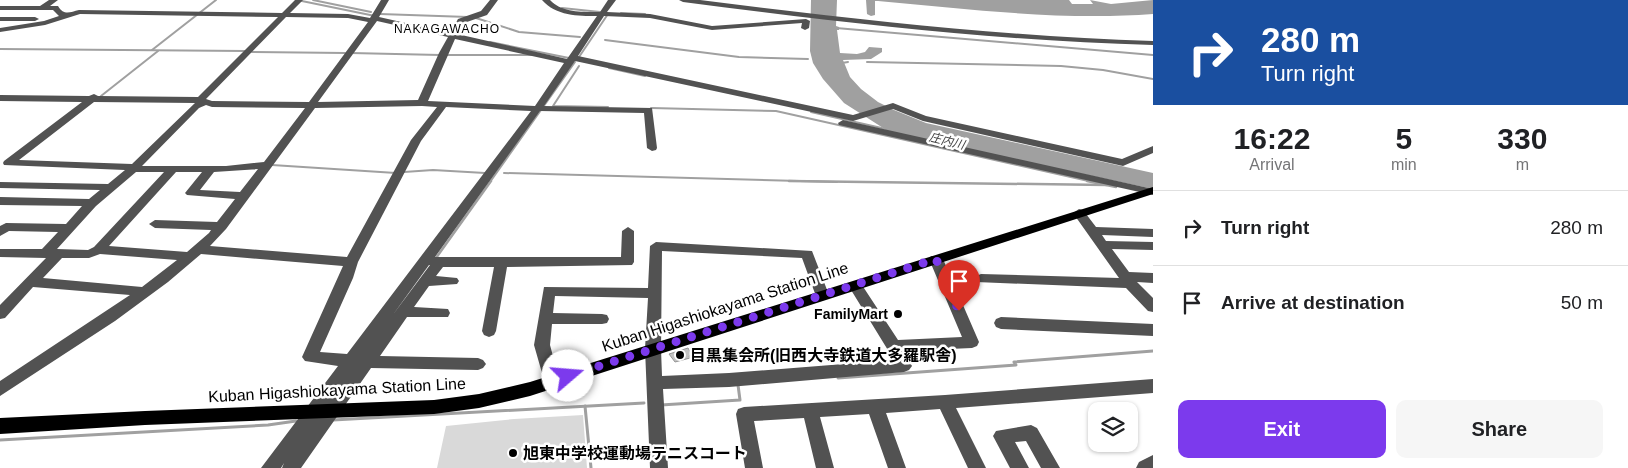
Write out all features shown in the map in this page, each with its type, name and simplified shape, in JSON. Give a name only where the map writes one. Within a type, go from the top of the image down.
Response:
[{"type":"main road","name":"Kuban Higashiokayama Station Line","points":[[0,426],[325,414],[457,404],[504,395],[552,382],[1151,191]]},
{"type":"street","points":[[12,8],[26,0]]},
{"type":"street","points":[[42,8],[54,0]]},
{"type":"street","points":[[2,385],[112,316],[194,253],[222,226],[312,105],[385,0]]},
{"type":"street","points":[[422,103],[433,74],[452,35],[464,19],[484,13],[494,0]]},
{"type":"street","points":[[546,0],[551,6],[562,10],[606,14],[641,14],[712,28],[806,21],[805,28]]},
{"type":"street","points":[[291,468],[325,414],[351,361],[432,261],[606,14],[612,0]]},
{"type":"street","points":[[684,0],[1002,36],[1072,41],[1153,43]]},
{"type":"street","points":[[0,313],[30,282],[69,228],[92,203],[134,168],[202,102],[298,1]]},
{"type":"street","points":[[0,8],[55,8],[58,13],[65,16]]},
{"type":"street","points":[[0,30],[80,12],[374,18],[837,115],[863,117],[891,107],[923,118],[1123,163],[1153,149]]},
{"type":"street","points":[[0,19],[51,20]]},
{"type":"street","points":[[574,60],[578,63],[872,127],[1151,191]]},
{"type":"street","points":[[0,98],[312,105],[422,103],[649,110],[652,148]]},
{"type":"street","points":[[6,166],[92,99]]},
{"type":"street","points":[[351,361],[310,356],[346,278],[351,262],[398,173],[416,140],[444,104]]},
{"type":"street","points":[[863,117],[872,127]]},
{"type":"street","points":[[6,166],[211,169],[266,165]]},
{"type":"street","points":[[100,250],[173,169]]},
{"type":"street","points":[[211,169],[191,194],[244,196]]},
{"type":"street","points":[[0,185],[109,188]]},
{"type":"street","points":[[0,201],[92,203]]},
{"type":"street","points":[[1079,213],[1128,280],[1153,307]]},
{"type":"street","points":[[155,224],[222,226]]},
{"type":"street","points":[[0,232],[6,227],[69,228]]},
{"type":"street","points":[[432,261],[628,262],[628,231]]},
{"type":"street","points":[[1093,231],[1153,233]]},
{"type":"street","points":[[1102,245],[1151,249]]},
{"type":"street","points":[[659,468],[653,349],[656,246],[807,254],[822,295]]},
{"type":"street","points":[[0,252],[89,254],[100,250],[351,262]]},
{"type":"street","points":[[894,346],[972,342],[936,259]]},
{"type":"street","points":[[270,468],[325,414],[368,362],[426,281],[432,261]]},
{"type":"street","points":[[489,331],[501,262]]},
{"type":"street","points":[[981,279],[1128,280],[1153,278]]},
{"type":"street","points":[[426,281],[452,281]]},
{"type":"street","points":[[30,282],[145,292]]},
{"type":"street","points":[[654,383],[729,380],[904,366],[894,346],[855,285]]},
{"type":"street","points":[[552,382],[542,345],[549,291],[656,293]]},
{"type":"street","points":[[403,312],[443,313]]},
{"type":"street","points":[[546,318],[602,319]]},
{"type":"street","points":[[1001,323],[1153,330]]},
{"type":"street","points":[[368,362],[478,364]]},
{"type":"street","points":[[754,468],[744,414],[945,402],[1153,386]]},
{"type":"street","points":[[945,402],[977,468]]},
{"type":"street","points":[[875,406],[897,468]]},
{"type":"street","points":[[810,410],[825,468]]},
{"type":"street","points":[[1020,468],[1002,436],[1031,433],[1051,468]]},
{"type":"street","points":[[1145,468],[1153,463]]},
{"type":"shaded area","name":"旭東中学校運動場テニスコート","points":[[583,415],[587,468],[437,468],[446,426],[514,419]]},
{"type":"water","name":"庄内川","points":[[811,0],[837,0],[836,26],[839,27],[839,30],[837,30],[840,53],[857,54],[865,52],[869,47],[882,48],[882,52],[871,59],[843,60],[850,77],[861,89],[878,102],[926,123],[1153,173],[1153,189],[891,133],[844,103],[823,79],[813,63],[810,51]]},
{"type":"water","points":[[866,0],[1069,0],[1072,4],[1093,4],[1090,0],[1111,4],[1153,0],[1153,14],[1119,16],[1050,15],[875,1],[875,15],[871,16],[867,14]]},
{"type":"building","name":"目黒集会所(旧西大寺鉄道大多羅駅舎)","points":[[688,348],[692,355],[689,356],[690,358],[675,362],[669,354]]},
{"type":"waterway","points":[[152,50],[216,0]]},
{"type":"waterway","points":[[297,0],[375,16]]},
{"type":"waterway","points":[[313,0],[371,12]]},
{"type":"waterway","points":[[562,8],[600,12]]},
{"type":"waterway","points":[[621,13],[645,14]]},
{"type":"waterway","points":[[380,14],[468,17]]},
{"type":"waterway","points":[[579,57],[608,14]]},
{"type":"waterway","points":[[476,18],[519,32],[580,37]]},
{"type":"waterway","points":[[427,28],[453,33]]},
{"type":"waterway","points":[[836,28],[1153,55]]},
{"type":"waterway","points":[[605,40],[739,57],[808,59]]},
{"type":"waterway","points":[[490,42],[569,58]]},
{"type":"waterway","points":[[0,49],[245,51]]},
{"type":"waterway","points":[[101,96],[158,51]]},
{"type":"waterway","points":[[252,52],[345,53]]},
{"type":"waterway","points":[[351,53],[440,55]]},
{"type":"waterway","points":[[447,55],[535,55]]},
{"type":"waterway","points":[[490,182],[575,62]]},
{"type":"waterway","points":[[842,63],[848,62]]},
{"type":"waterway","points":[[867,62],[1061,66],[1103,70],[1153,79]]},
{"type":"waterway","points":[[579,66],[553,106],[608,107]]},
{"type":"waterway","points":[[609,68],[645,76]]},
{"type":"waterway","name":"庄内川","points":[[651,108],[776,111],[1093,182]]},
{"type":"waterway","points":[[811,112],[886,129]]},
{"type":"waterway","points":[[272,165],[396,173]]},
{"type":"waterway","points":[[404,172],[433,170],[485,173]]},
{"type":"waterway","points":[[504,173],[810,181]]},
{"type":"waterway","points":[[436,258],[491,181]]},
{"type":"waterway","points":[[789,181],[810,181]]},
{"type":"waterway","points":[[810,181],[1106,185]]},
{"type":"waterway","points":[[810,181],[837,182]]},
{"type":"waterway","points":[[1087,181],[1106,185]]},
{"type":"waterway","points":[[1106,185],[1116,187]]},
{"type":"waterway","points":[[838,378],[1016,365],[1014,362],[1153,351]]},
{"type":"waterway","points":[[661,405],[740,400],[738,385]]},
{"type":"waterway","points":[[585,406],[644,403]]},
{"type":"waterway","points":[[333,420],[585,406]]},
{"type":"waterway","points":[[585,406],[591,468]]},
{"type":"waterway","points":[[0,440],[268,425],[296,421]]},
{"type":"place","name":"FamilyMart","points":[[898,314]]},
{"type":"place","name":"目黒集会所(旧西大寺鉄道大多羅駅舎)","points":[[680,355]]},
{"type":"place","name":"旭東中学校運動場テニスコート","points":[[513,453]]},
{"type":"district","name":"NAKAGAWACHO","points":[[447,29]]},
{"type":"route","points":[[568,376],[936,259],[959,311]]}]
